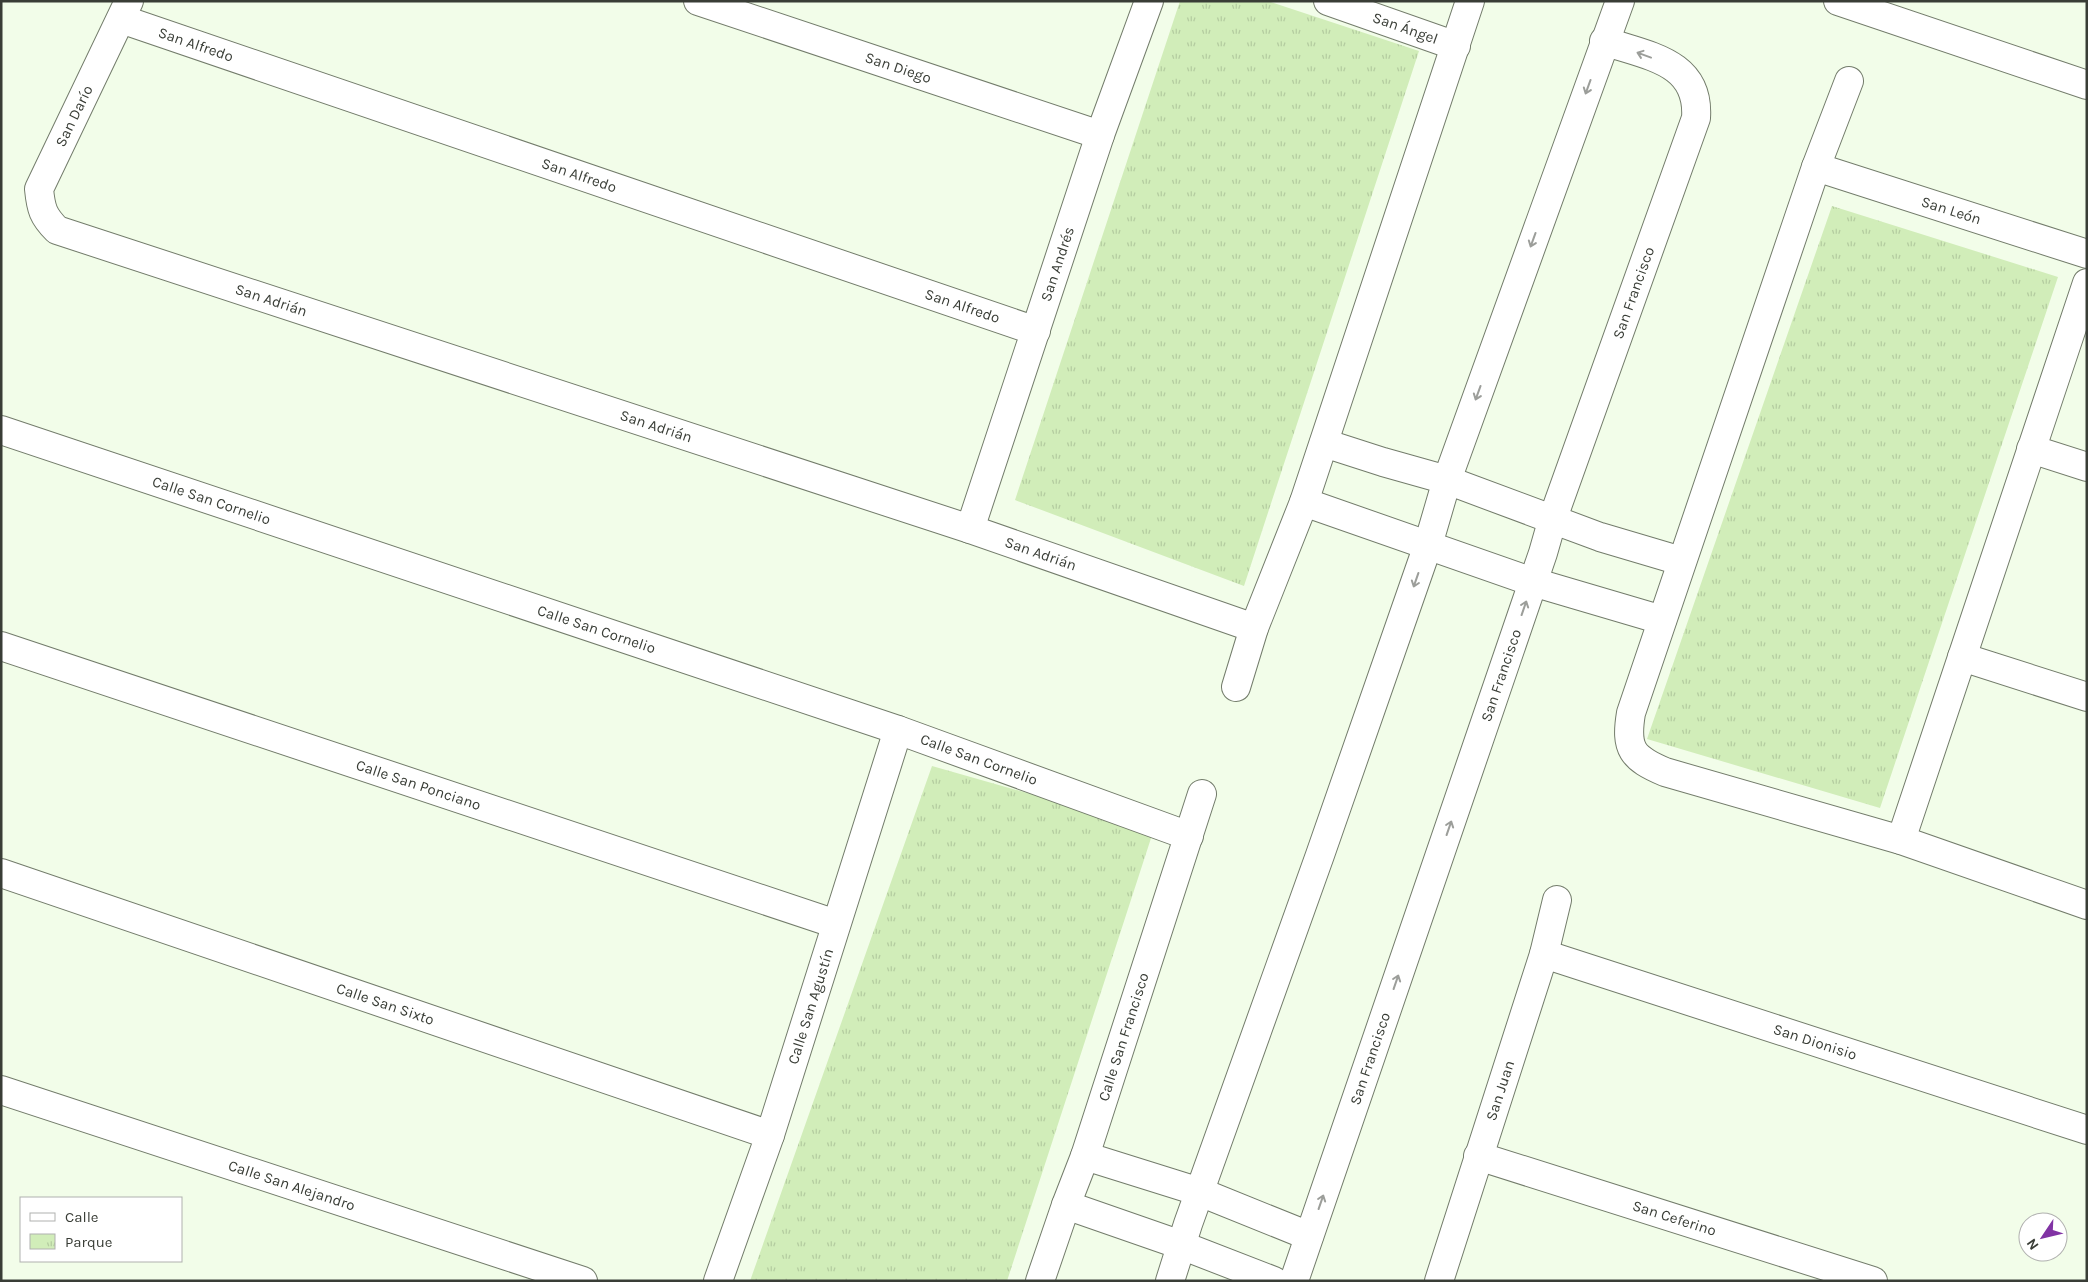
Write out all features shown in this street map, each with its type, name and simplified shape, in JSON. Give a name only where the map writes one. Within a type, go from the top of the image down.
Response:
[{"type":"street","name":"San Diego","points":[[698,1],[1100,135]]},
{"type":"street","name":"San Andrés","points":[[970,529],[1100,135],[1149,1]]},
{"type":"street","name":"San Ángel","points":[[1328,1],[1456,46]]},
{"type":"street","points":[[1236,687],[1254,628],[1304,502],[1470,1]]},
{"type":"street","points":[[1170,1281],[1181,1244],[1428,545],[1447,480],[1620,1]]},
{"type":"street","points":[[1838,1],[2087,85]]},
{"type":"street","name":"San Darío","points":[[57,230],[48,221],[40,207],[39,189],[125,10]]},
{"type":"street","name":"San Alfredo","points":[[125,10],[1036,331]]},
{"type":"street","name":"San Francisco","points":[[1294,1281],[1533,582],[1553,518],[1696,118],[1697,103],[1692,88],[1682,73],[1672,65],[1604,41]]},
{"type":"street","points":[[1849,81],[1816,167],[1681,561],[1632,713],[1628,733],[1633,752],[1647,765],[1665,772],[1902,840],[2087,905]]},
{"type":"street","name":"San León","points":[[1816,167],[2087,254]]},
{"type":"street","name":"San Adrián","points":[[57,230],[970,529],[1254,628]]},
{"type":"street","points":[[1902,840],[2087,283]]},
{"type":"street","name":"Calle San Cornelio","points":[[1,430],[898,730],[1189,836]]},
{"type":"street","points":[[1324,443],[1447,480],[1600,536],[1681,561]]},
{"type":"street","points":[[2032,449],[2087,467]]},
{"type":"street","points":[[1304,502],[1533,582],[1662,620]]},
{"type":"street","name":"Calle San Ponciano","points":[[1,646],[836,924]]},
{"type":"street","points":[[1962,657],[2087,697]]},
{"type":"street","name":"Calle San Agustín","points":[[718,1281],[770,1135],[898,730]]},
{"type":"street","name":"Calle San Francisco","points":[[1040,1281],[1085,1156],[1202,794]]},
{"type":"street","name":"Calle San Sixto","points":[[1,873],[770,1135]]},
{"type":"street","name":"San Juan","points":[[1439,1281],[1544,954],[1557,900]]},
{"type":"street","name":"San Dionisio","points":[[1544,954],[2087,1130]]},
{"type":"street","name":"Calle San Alejandro","points":[[1,1090],[584,1281]]},
{"type":"street","points":[[1085,1156],[1200,1192],[1309,1236]]},
{"type":"street","name":"San Ceferino","points":[[1478,1156],[1873,1281]]},
{"type":"street","points":[[1066,1205],[1181,1244],[1274,1281]]},
{"type":"green space","points":[[1180,1],[1268,1],[1419,51],[1244,586],[1015,500]]},
{"type":"green space","points":[[1832,206],[2058,277],[1880,808],[1647,739]]},
{"type":"green space","points":[[932,766],[1154,829],[1007,1281],[750,1281]]}]
